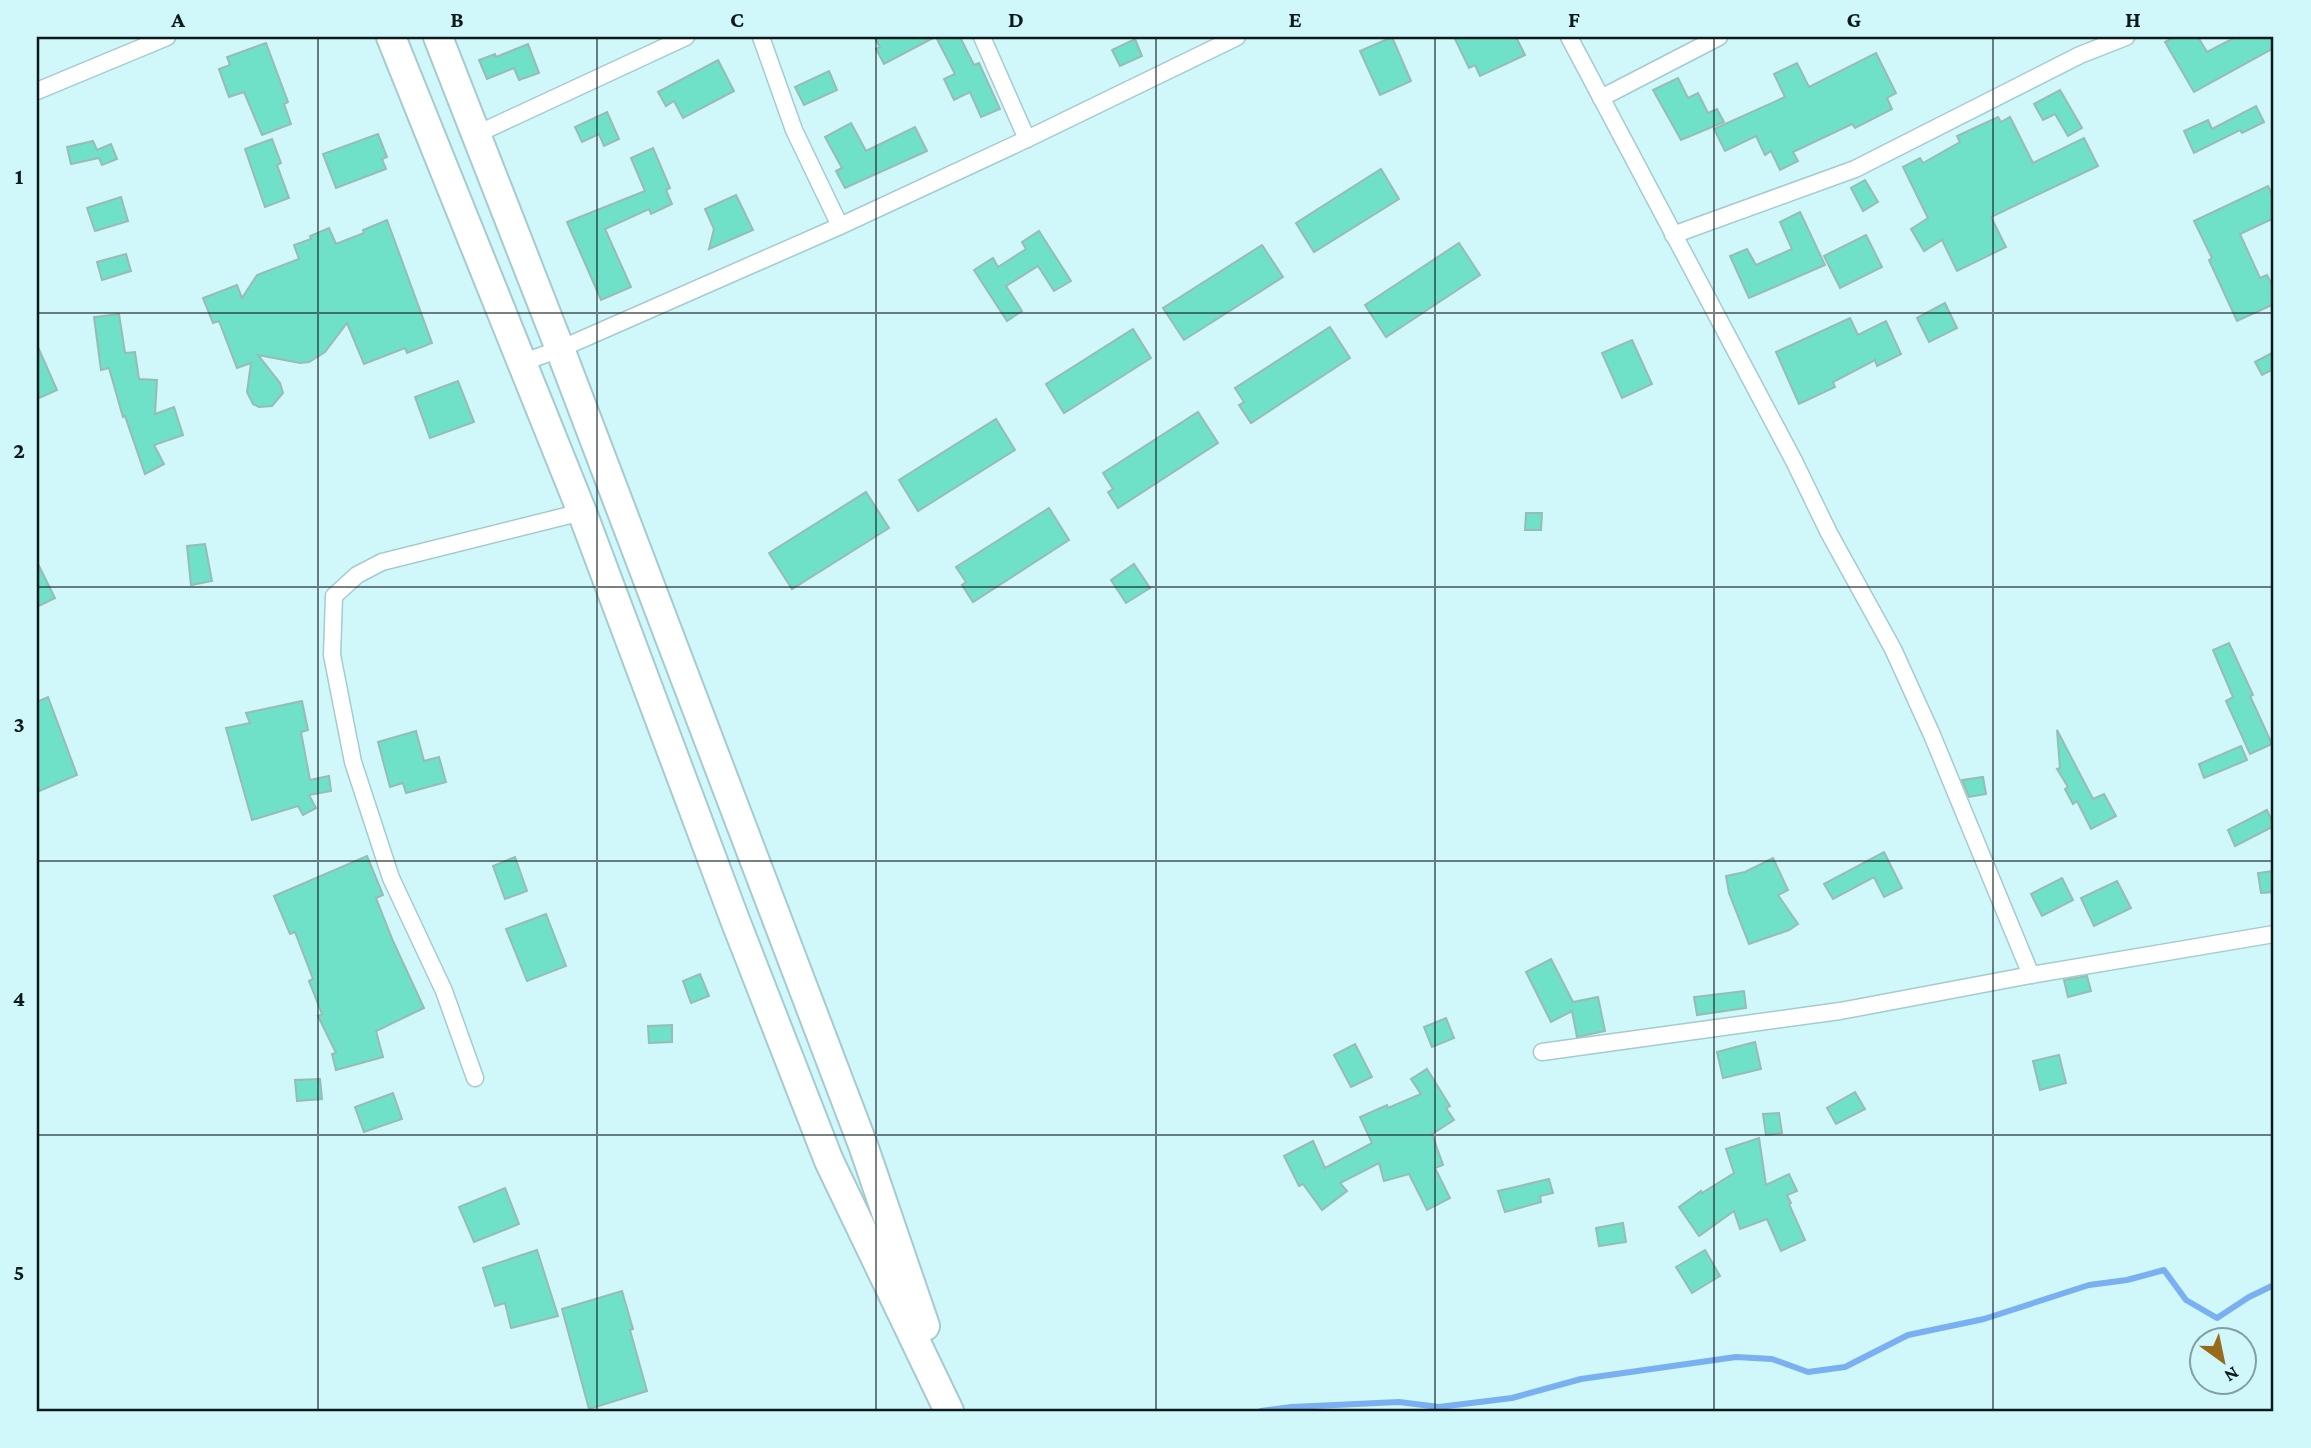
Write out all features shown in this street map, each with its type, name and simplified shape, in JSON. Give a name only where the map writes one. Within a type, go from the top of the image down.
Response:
[{"type":"highway","points":[[391,37],[582,512],[735,920],[829,1161],[949,1411]]},
{"type":"highway","points":[[438,37],[560,349],[863,1145],[955,1411]]},
{"type":"street","points":[[37,91],[167,37]]},
{"type":"street","points":[[477,134],[686,37]]},
{"type":"street","points":[[761,37],[794,130],[841,226]]},
{"type":"street","points":[[982,37],[1027,139]]},
{"type":"street","points":[[521,363],[560,349],[841,226],[1237,37]]},
{"type":"street","points":[[1569,37],[1794,461],[1829,533],[1893,649],[1932,735],[2031,975]]},
{"type":"street","points":[[1601,98],[1719,37]]},
{"type":"street","points":[[1673,235],[1855,169],[2080,55],[2126,37]]},
{"type":"street","points":[[475,1078],[444,992],[391,878],[353,762],[332,655],[334,596],[357,575],[382,562],[582,512]]},
{"type":"street","points":[[1542,1052],[1840,1011],[2274,934]]},
{"type":"building","points":[[874,37],[935,37],[884,64],[876,49],[880,47]]},
{"type":"building","points":[[936,37],[960,37],[974,65],[979,63],[1000,109],[981,117],[970,92],[954,100],[944,79],[955,74]]},
{"type":"building","points":[[1392,37],[1411,81],[1380,95],[1360,51]]},
{"type":"building","points":[[1454,37],[1516,37],[1525,55],[1480,76],[1475,65],[1469,68]]},
{"type":"building","points":[[2175,37],[2198,37],[2207,52],[2236,37],[2274,37],[2274,48],[2194,92],[2165,42]]},
{"type":"building","points":[[1135,39],[1142,56],[1120,66],[1112,50]]},
{"type":"building","points":[[266,43],[288,102],[284,104],[291,124],[262,135],[244,92],[229,97],[219,69],[230,65],[227,57]]},
{"type":"building","points":[[528,44],[539,73],[519,80],[514,68],[487,79],[479,60],[495,54],[496,57]]},
{"type":"building","points":[[1876,53],[1896,93],[1887,98],[1892,109],[1855,128],[1852,124],[1793,152],[1798,161],[1780,170],[1771,151],[1765,155],[1756,136],[1725,151],[1714,129],[1785,97],[1774,74],[1797,63],[1809,87]]},
{"type":"building","points":[[718,60],[734,91],[683,118],[674,101],[666,106],[658,92]]},
{"type":"building","points":[[829,71],[837,90],[804,105],[795,87]]},
{"type":"building","points":[[1678,78],[1688,98],[1698,93],[1708,113],[1717,109],[1724,122],[1681,140],[1653,90]]},
{"type":"building","points":[[2060,90],[2082,128],[2068,136],[2055,114],[2043,120],[2034,104]]},
{"type":"building","points":[[2256,106],[2264,122],[2242,133],[2240,130],[2194,153],[2184,131],[2208,120],[2212,129]]},
{"type":"building","points":[[607,112],[619,139],[604,146],[599,134],[582,142],[575,127]]},
{"type":"building","points":[[1998,117],[2001,122],[2010,117],[2033,163],[2084,138],[2098,166],[1991,217],[2006,247],[1957,271],[1942,240],[1924,251],[1911,229],[1928,218],[1903,167],[1920,158],[1923,163],[1960,142],[1957,136]]},
{"type":"building","points":[[851,123],[866,151],[915,127],[927,151],[845,188],[836,171],[842,168],[825,137]]},
{"type":"building","points":[[378,134],[387,157],[382,159],[386,169],[336,188],[323,154]]},
{"type":"building","points":[[272,139],[281,163],[277,165],[289,198],[265,207],[245,149]]},
{"type":"building","points":[[93,141],[97,150],[111,144],[117,159],[102,165],[99,158],[71,164],[67,147]]},
{"type":"building","points":[[653,148],[670,188],[666,190],[672,204],[651,214],[649,209],[605,229],[631,287],[601,300],[567,222],[645,191],[631,158]]},
{"type":"building","points":[[1381,169],[1399,199],[1314,252],[1296,223]]},
{"type":"building","points":[[1865,180],[1878,202],[1863,211],[1851,188]]},
{"type":"building","points":[[2268,186],[2274,200],[2274,218],[2240,234],[2260,278],[2267,275],[2274,289],[2274,304],[2237,321],[2194,221]]},
{"type":"building","points":[[736,195],[753,230],[709,249],[714,229],[705,209]]},
{"type":"building","points":[[121,197],[128,221],[95,231],[87,208]]},
{"type":"building","points":[[1800,212],[1825,265],[1749,298],[1730,256],[1747,249],[1756,265],[1792,249],[1780,222]]},
{"type":"building","points":[[387,220],[432,343],[407,353],[405,348],[364,364],[347,323],[325,352],[309,362],[300,363],[258,355],[280,383],[283,393],[272,406],[259,407],[253,404],[247,392],[251,363],[237,368],[219,321],[213,323],[203,298],[237,285],[242,298],[257,275],[299,259],[294,245],[311,239],[310,236],[329,228],[336,244]]},
{"type":"building","points":[[1039,231],[1071,281],[1054,291],[1038,266],[1006,286],[1022,311],[1007,321],[974,270],[993,258],[998,267],[1026,249],[1022,242]]},
{"type":"building","points":[[1866,235],[1882,267],[1840,288],[1824,256]]},
{"type":"building","points":[[1459,243],[1480,275],[1386,337],[1365,305]]},
{"type":"building","points":[[1262,245],[1283,277],[1184,340],[1163,308]]},
{"type":"building","points":[[126,254],[131,271],[102,280],[97,262]]},
{"type":"building","points":[[1945,303],[1957,328],[1929,342],[1917,318]]},
{"type":"building","points":[[119,314],[125,353],[135,352],[139,379],[157,380],[155,414],[174,407],[183,435],[154,445],[164,464],[145,474],[125,416],[123,417],[109,368],[101,370],[94,317]]},
{"type":"building","points":[[1850,318],[1858,335],[1886,321],[1901,354],[1877,366],[1875,360],[1833,382],[1835,387],[1799,404],[1776,352]]},
{"type":"building","points":[[1330,327],[1350,358],[1251,423],[1239,405],[1244,402],[1235,388]]},
{"type":"building","points":[[1133,329],[1151,358],[1064,413],[1046,384]]},
{"type":"building","points":[[1632,340],[1652,384],[1622,398],[1602,353]]},
{"type":"building","points":[[37,345],[57,390],[37,399]]},
{"type":"building","points":[[2274,352],[2274,369],[2262,375],[2255,362]]},
{"type":"building","points":[[458,381],[474,422],[430,438],[415,397]]},
{"type":"building","points":[[1198,412],[1218,443],[1118,508],[1108,492],[1113,489],[1103,473]]},
{"type":"building","points":[[996,419],[1015,450],[918,511],[899,480]]},
{"type":"building","points":[[866,492],[889,528],[792,589],[769,553]]},
{"type":"building","points":[[1049,508],[1069,540],[973,602],[962,585],[966,582],[956,567]]},
{"type":"building","points":[[1526,513],[1542,513],[1541,530],[1525,530]]},
{"type":"building","points":[[205,544],[212,581],[191,585],[187,546]]},
{"type":"building","points":[[37,562],[55,598],[37,607]]},
{"type":"building","points":[[1134,564],[1150,588],[1126,603],[1111,580]]},
{"type":"building","points":[[2229,643],[2272,744],[2250,754],[2226,701],[2233,697],[2213,650]]},
{"type":"building","points":[[48,697],[77,775],[37,792],[37,702]]},
{"type":"building","points":[[302,701],[308,730],[301,732],[310,780],[329,776],[331,791],[309,795],[316,808],[303,815],[298,806],[252,820],[226,728],[250,723],[246,713]]},
{"type":"building","points":[[2057,730],[2093,799],[2104,794],[2116,816],[2091,829],[2077,801],[2073,804],[2065,789],[2068,787],[2057,769],[2060,768]]},
{"type":"building","points":[[416,731],[424,761],[439,757],[446,782],[406,793],[403,783],[390,787],[378,742]]},
{"type":"building","points":[[2241,746],[2247,760],[2204,778],[2199,764]]},
{"type":"building","points":[[1983,777],[1986,794],[1969,797],[1962,780]]},
{"type":"building","points":[[2267,810],[2274,826],[2235,846],[2228,830]]},
{"type":"building","points":[[1884,852],[1902,888],[1884,897],[1874,877],[1833,899],[1824,884]]},
{"type":"building","points":[[367,856],[383,895],[376,898],[424,1008],[376,1031],[383,1057],[336,1070],[332,1054],[336,1053],[318,1016],[322,1014],[309,981],[313,979],[295,932],[290,934],[274,896]]},
{"type":"building","points":[[515,857],[527,891],[505,899],[493,866]]},
{"type":"building","points":[[1773,858],[1788,890],[1778,895],[1798,924],[1789,930],[1749,944],[1729,893],[1726,876],[1745,872]]},
{"type":"building","points":[[2274,871],[2274,892],[2261,893],[2258,873]]},
{"type":"building","points":[[2062,878],[2073,900],[2042,916],[2031,894]]},
{"type":"building","points":[[2117,881],[2131,908],[2094,926],[2081,898]]},
{"type":"building","points":[[546,914],[566,966],[527,981],[506,929]]},
{"type":"building","points":[[1551,959],[1573,1002],[1598,997],[1605,1031],[1577,1037],[1572,1011],[1551,1022],[1526,972]]},
{"type":"building","points":[[700,974],[709,996],[691,1003],[683,981]]},
{"type":"building","points":[[2087,976],[2091,991],[2068,997],[2064,980]]},
{"type":"building","points":[[1744,991],[1746,1008],[1697,1015],[1694,997]]},
{"type":"building","points":[[1446,1018],[1454,1038],[1432,1047],[1424,1027]]},
{"type":"building","points":[[672,1025],[672,1042],[649,1043],[648,1026]]},
{"type":"building","points":[[1755,1042],[1761,1069],[1723,1078],[1717,1052]]},
{"type":"building","points":[[1355,1044],[1372,1077],[1351,1087],[1334,1055]]},
{"type":"building","points":[[2059,1055],[2066,1083],[2040,1090],[2033,1061]]},
{"type":"building","points":[[1427,1069],[1450,1106],[1446,1108],[1454,1120],[1432,1134],[1443,1165],[1435,1168],[1450,1198],[1427,1210],[1409,1174],[1384,1181],[1379,1163],[1340,1183],[1347,1191],[1322,1210],[1303,1184],[1299,1186],[1284,1156],[1313,1141],[1325,1168],[1372,1143],[1360,1117],[1421,1094],[1411,1079]]},
{"type":"building","points":[[320,1079],[322,1099],[297,1101],[295,1080]]},
{"type":"building","points":[[1855,1092],[1865,1109],[1836,1124],[1827,1108]]},
{"type":"building","points":[[393,1093],[402,1119],[364,1132],[355,1107]]},
{"type":"building","points":[[1779,1113],[1782,1133],[1766,1135],[1763,1114]]},
{"type":"building","points":[[1759,1138],[1766,1185],[1789,1174],[1797,1191],[1787,1195],[1805,1240],[1781,1251],[1767,1219],[1740,1229],[1734,1211],[1699,1236],[1679,1207],[1734,1173],[1726,1149]]},
{"type":"building","points":[[1549,1179],[1553,1193],[1540,1196],[1541,1202],[1505,1212],[1498,1191]]},
{"type":"building","points":[[505,1188],[519,1224],[474,1242],[459,1207]]},
{"type":"building","points":[[1623,1223],[1626,1242],[1599,1246],[1596,1228]]},
{"type":"building","points":[[537,1250],[558,1316],[511,1328],[505,1303],[495,1306],[483,1268]]},
{"type":"building","points":[[1705,1250],[1720,1276],[1692,1293],[1676,1267]]},
{"type":"building","points":[[622,1291],[647,1391],[589,1409],[562,1309]]},
{"type":"waterway","points":[[1261,1411],[1399,1402],[1439,1407],[1512,1398],[1581,1379],[1736,1357],[1772,1359],[1808,1372],[1845,1367],[1908,1335],[1984,1319],[2089,1285],[2127,1280],[2164,1270],[2186,1300],[2217,1318],[2249,1297],[2274,1285]]}]
